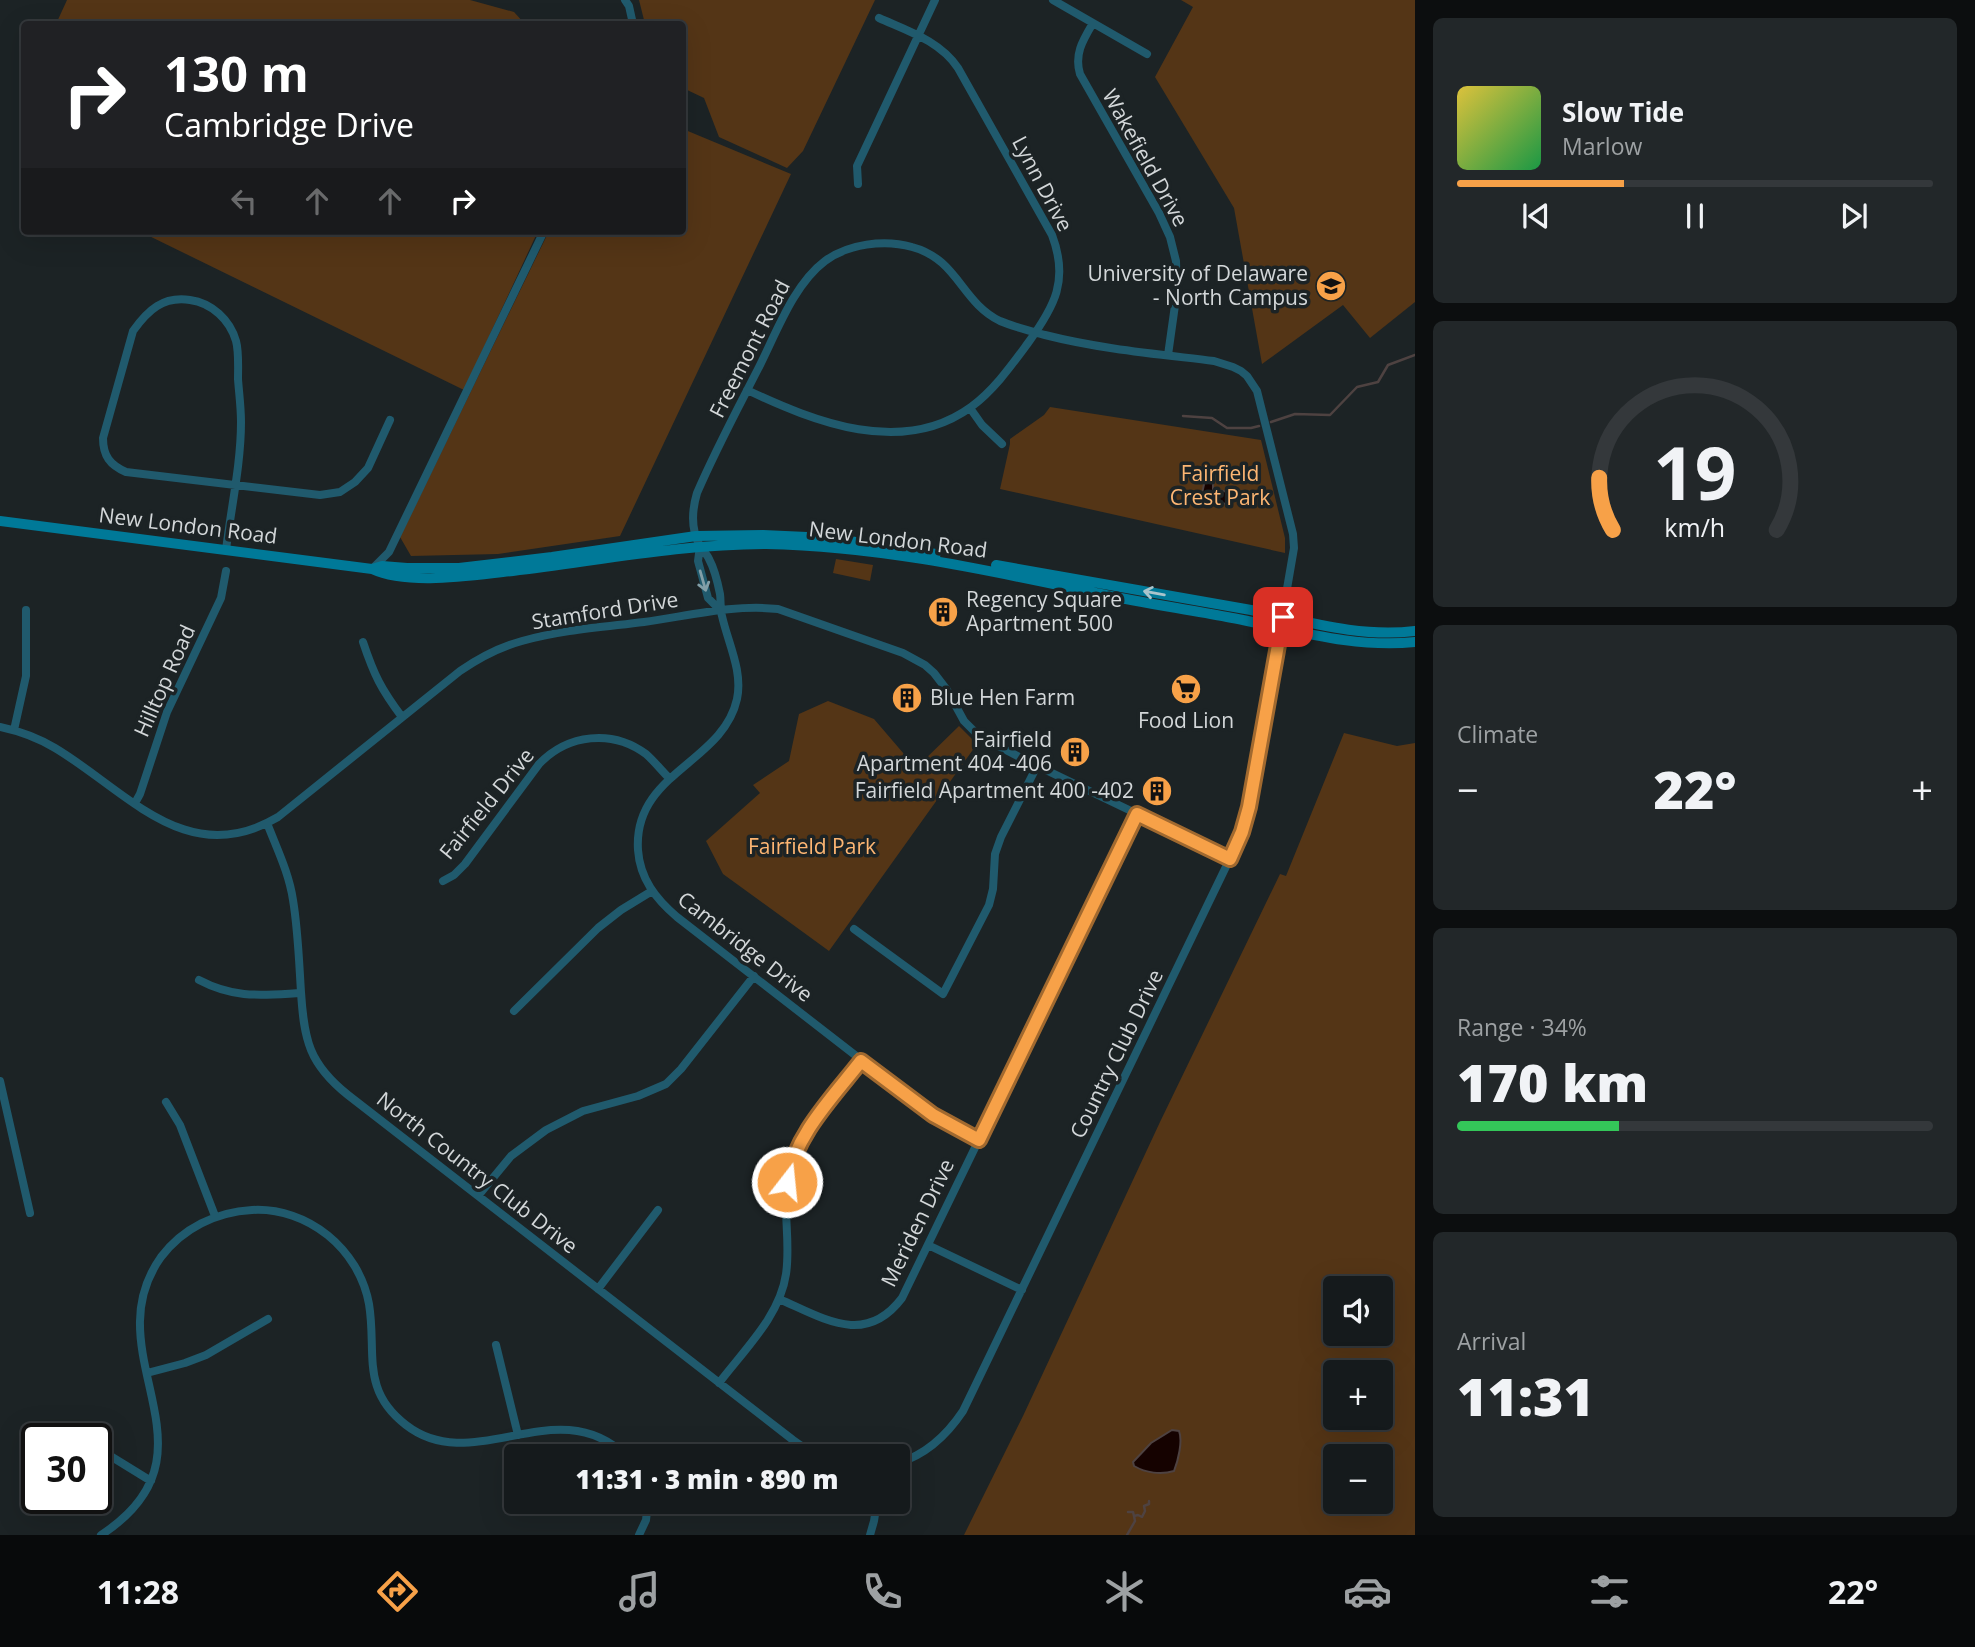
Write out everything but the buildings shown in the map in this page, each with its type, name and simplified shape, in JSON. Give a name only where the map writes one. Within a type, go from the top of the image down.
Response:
[{"type":"main road","name":"New London Road","points":[[0,521],[372,569],[385,575],[410,577],[463,576],[698,541],[840,548],[982,569],[1125,599],[1282,622],[1371,633],[1415,631]]},
{"type":"main road","name":"New London Road","points":[[1282,622],[1324,636],[1398,644],[1415,642]]},
{"type":"street","points":[[625,0],[632,21]]},
{"type":"street","points":[[858,184],[858,166],[935,0]]},
{"type":"street","points":[[1053,0],[1147,54]]},
{"type":"street","name":"Lynn Drive","points":[[747,390],[812,419],[841,426],[883,432],[928,427],[970,408],[996,384],[1050,311],[1059,280],[1059,257],[1052,235],[958,68],[941,48],[879,18]]},
{"type":"street","name":"Wakefield Drive","points":[[1093,23],[1078,52],[1077,66],[1159,214],[1174,249],[1177,291],[1168,355]]},
{"type":"street","points":[[372,569],[389,552],[542,235]]},
{"type":"street","name":"Freemont Road","points":[[698,541],[694,510],[697,494],[796,295],[810,275],[833,256],[864,245],[892,244],[922,251],[948,267],[973,301],[988,314],[1009,324],[1101,347],[1214,361],[1233,367],[1247,376],[1257,391],[1294,541],[1282,622]]},
{"type":"street","points":[[226,551],[234,486],[240,422],[236,343],[229,326],[218,312],[196,301],[166,301],[144,316],[133,331],[103,438],[103,450],[116,468],[126,472],[234,486],[320,495],[340,492],[355,482],[368,468],[390,420]]},
{"type":"street","points":[[970,408],[982,425],[1002,444]]},
{"type":"street","name":"Cambridge Drive","points":[[698,541],[709,559],[720,594],[721,611],[737,671],[737,700],[719,733],[652,797],[639,828],[639,860],[652,891],[677,917],[861,1061],[933,1115],[979,1140]]},
{"type":"street","name":"Hilltop Road","points":[[135,803],[167,712],[220,598],[226,571]]},
{"type":"street","name":"Stamford Drive","points":[[0,727],[52,746],[162,822],[193,833],[229,834],[255,829],[295,804],[473,662],[489,654],[522,641],[548,635],[721,611],[778,609],[903,653],[925,665],[941,680],[964,721],[979,736],[1230,859]]},
{"type":"street","points":[[14,730],[26,676],[26,610]]},
{"type":"street","name":"Country Club Drive","points":[[910,1459],[932,1445],[956,1421],[969,1399],[1230,859],[1249,807],[1282,622]]},
{"type":"street","points":[[363,642],[374,675],[402,717]]},
{"type":"street","name":"Fairfield Drive","points":[[443,881],[465,864],[539,764],[563,745],[591,738],[620,741],[647,755],[669,778]]},
{"type":"street","points":[[854,929],[943,994],[989,905],[995,854],[1037,765]]},
{"type":"street","name":"Meriden Drive","points":[[779,1299],[839,1325],[854,1326],[873,1322],[889,1312],[902,1298],[1137,814]]},
{"type":"street","name":"North Country Club Drive","points":[[267,823],[291,890],[306,1039],[314,1058],[326,1075],[348,1095],[799,1444]]},
{"type":"street","points":[[514,1011],[598,928],[652,891]]},
{"type":"street","points":[[478,1196],[512,1156],[546,1130],[583,1111],[639,1096],[666,1084],[681,1069],[754,976]]},
{"type":"street","points":[[199,980],[215,988],[242,995],[301,993]]},
{"type":"street","points":[[719,1383],[763,1326],[779,1299],[787,1272],[787,1182],[793,1157],[805,1135],[861,1061]]},
{"type":"street","points":[[0,1081],[30,1213]]},
{"type":"street","points":[[166,1102],[180,1125],[215,1216]]},
{"type":"street","points":[[101,1535],[133,1510],[151,1481],[157,1460],[159,1437],[141,1346],[139,1321],[142,1298],[150,1275],[162,1256],[177,1240],[194,1227],[226,1213],[260,1210],[292,1215],[321,1229],[342,1249],[359,1276],[369,1304],[371,1364],[376,1385],[384,1403],[404,1424],[427,1437],[455,1443],[557,1429],[576,1430],[611,1444]]},
{"type":"street","points":[[598,1289],[658,1210]]},
{"type":"street","points":[[928,1245],[1022,1290]]},
{"type":"street","points":[[147,1373],[185,1363],[206,1354],[268,1318]]},
{"type":"street","points":[[496,1345],[518,1434]]},
{"type":"street","points":[[112,1457],[151,1481]]},
{"type":"street","points":[[639,1535],[647,1514]]},
{"type":"street","points":[[870,1535],[875,1514]]},
{"type":"green space","points":[[67,0],[470,0],[514,12],[522,21],[57,21]]},
{"type":"green space","points":[[639,0],[875,0],[803,151],[787,168],[719,137],[704,98],[686,89],[686,21],[644,21]]},
{"type":"green space","name":"University of Delaware - North Campus","points":[[1181,0],[1415,0],[1415,302],[1370,338],[1343,305],[1262,364],[1234,208],[1155,77],[1193,7]]},
{"type":"green space","points":[[686,130],[791,174],[620,536],[498,554],[411,556],[400,537],[547,235],[686,235]]},
{"type":"green space","points":[[147,235],[536,235],[464,390]]},
{"type":"green space","name":"Fairfield Crest Park","points":[[1050,407],[1261,440],[1285,538],[1285,553],[1000,489],[1010,439],[1044,415]]},
{"type":"green space","points":[[836,559],[873,565],[870,581],[833,573]]},
{"type":"green space","name":"Fairfield Park","points":[[828,701],[874,719],[916,768],[959,726],[977,744],[829,951],[723,874],[706,841],[760,793],[753,785],[789,761],[799,714]]},
{"type":"green space","points":[[1344,733],[1397,746],[1415,743],[1415,1535],[964,1535],[1023,1416],[1160,1122],[1280,874],[1286,876]]},
{"type":"shaded area","points":[[1205,480],[1213,480],[1213,489],[1233,493],[1230,505],[1201,498]]},
{"type":"shaded area","points":[[1172,1430],[1179,1431],[1180,1440],[1174,1471],[1154,1473],[1134,1466],[1133,1462],[1151,1443]]},
{"type":"waterway","points":[[1271,422],[1295,414],[1330,415],[1357,387],[1378,382],[1388,365],[1415,355]]},
{"type":"waterway","points":[[1183,416],[1212,418],[1227,428],[1259,426]]},
{"type":"waterway","points":[[1128,1512],[1142,1517],[1144,1506],[1149,1504],[1149,1501]]},
{"type":"waterway","points":[[1127,1535],[1135,1521],[1134,1516]]},
{"type":"place","name":"University of Delaware - North Campus","points":[[1331,286]]},
{"type":"place","name":"Regency Square Apartment 500","points":[[943,612]]},
{"type":"place","name":"Food Lion","points":[[1186,689]]},
{"type":"place","name":"Blue Hen Farm","points":[[907,698]]},
{"type":"place","name":"Fairfield Apartment 404 -406","points":[[1075,752]]},
{"type":"place","name":"Fairfield Apartment 400 -402","points":[[1157,791]]},
{"type":"route","points":[[787,1182],[789,1168],[798,1146],[861,1061],[933,1115],[979,1140],[1137,814],[1230,859],[1249,807],[1283,617]]}]
